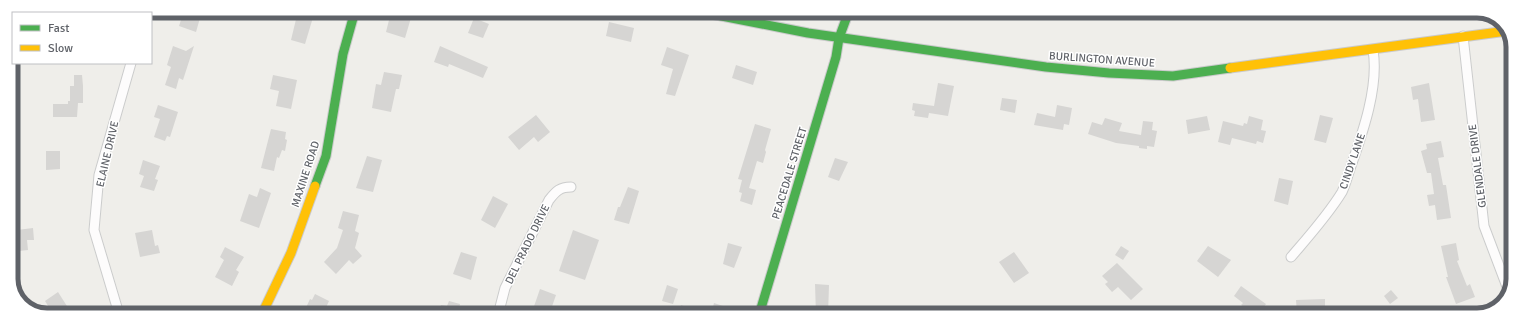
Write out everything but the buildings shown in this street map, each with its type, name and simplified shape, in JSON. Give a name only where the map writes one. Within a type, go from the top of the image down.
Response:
[{"type":"main road","name":"MAXINE ROAD","points":[[265,308],[291,254],[326,156],[343,54],[353,18]]},
{"type":"main road","name":"BURLINGTON AVENUE","points":[[733,18],[839,38],[1032,66],[1131,75],[1173,76],[1502,32]]},
{"type":"main road","name":"PEACEDALE STREET","points":[[761,308],[836,58],[839,38],[846,18]]},
{"type":"street","name":"GLENDALE DRIVE","points":[[1463,36],[1484,226],[1505,283]]},
{"type":"street","name":"CINDY LANE","points":[[1292,256],[1318,226],[1343,191],[1361,137],[1372,87],[1376,64],[1373,50]]},
{"type":"street","name":"ELAINE DRIVE","points":[[117,308],[94,230],[99,175],[131,64]]},
{"type":"street","name":"DEL PRADO DRIVE","points":[[500,308],[505,288],[548,200],[555,192],[563,187],[571,187]]},
{"type":"traffic: fast","points":[[315,186],[326,156],[343,54],[353,18]]},
{"type":"traffic: fast","points":[[732,18],[808,33],[1046,67],[1109,73],[1173,76],[1230,68]]},
{"type":"traffic: fast","points":[[761,308],[836,57],[839,38],[846,18]]},
{"type":"traffic: slow","points":[[1230,68],[1502,32]]},
{"type":"traffic: slow","points":[[265,308],[291,253],[315,186]]}]
